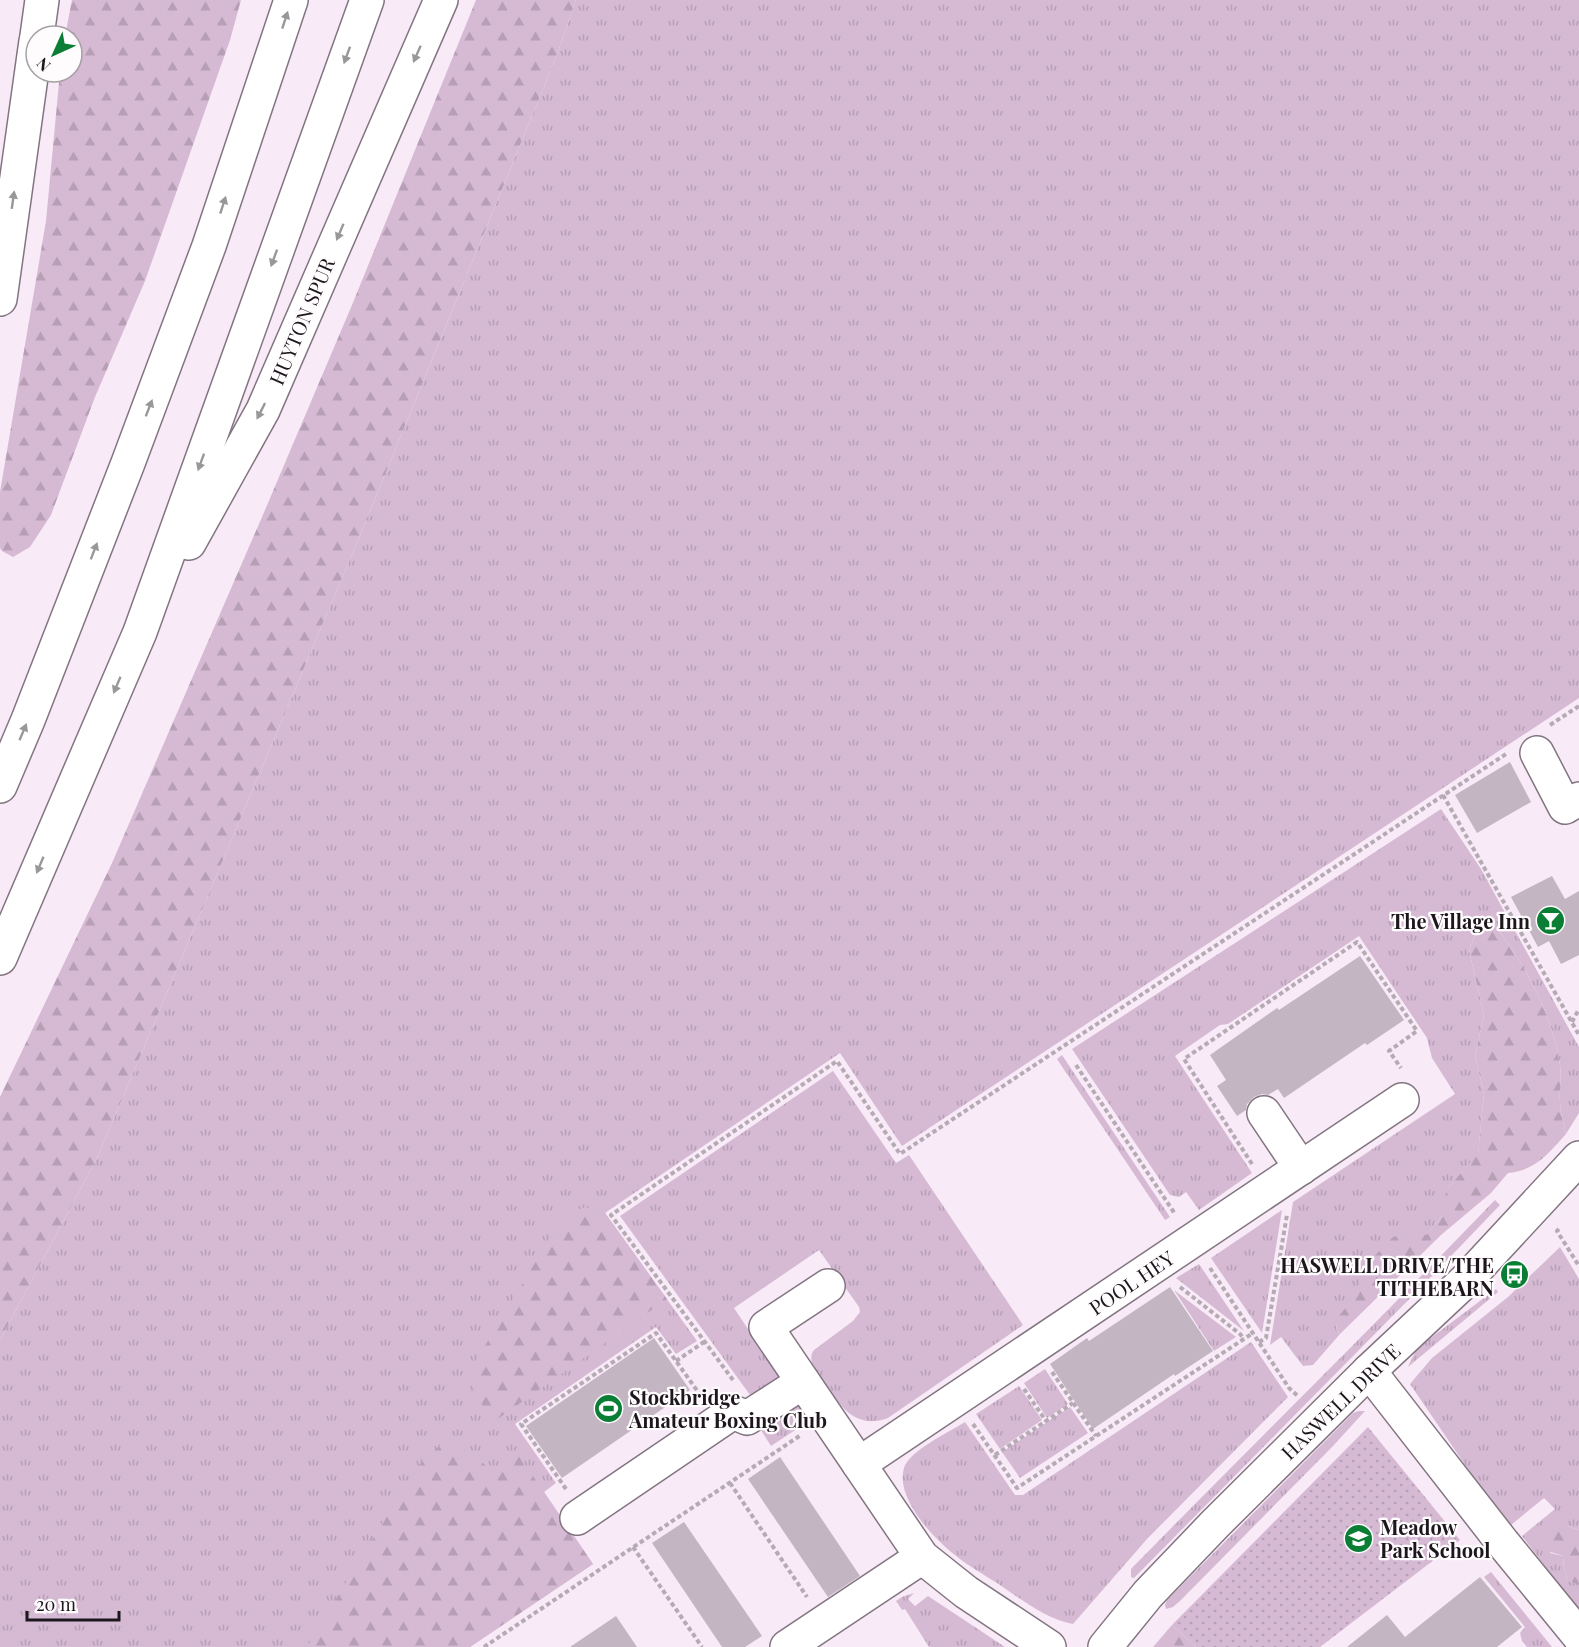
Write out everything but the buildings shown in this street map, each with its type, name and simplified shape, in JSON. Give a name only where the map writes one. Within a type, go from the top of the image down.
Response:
[{"type":"main road","points":[[39,24],[42,0]]},
{"type":"main road","points":[[0,786],[120,484],[209,246],[291,0]]},
{"type":"main road","points":[[0,958],[140,632],[367,0]]},
{"type":"main road","name":"HUYTON SPUR","points":[[140,632],[262,410],[441,0]]},
{"type":"main road","points":[[0,300],[30,84]]},
{"type":"main road","points":[[1530,744],[1565,807],[1579,799]]},
{"type":"main road","name":"POOL HEY","points":[[859,1464],[1402,1100]]},
{"type":"main road","points":[[1264,1113],[1282,1181]]},
{"type":"main road","name":"HASWELL DRIVE","points":[[1105,1647],[1148,1594],[1200,1539],[1369,1371],[1466,1280],[1579,1158]]},
{"type":"main road","points":[[828,1286],[766,1327],[922,1557],[966,1592],[1049,1647]]},
{"type":"main road","points":[[1369,1371],[1503,1543],[1579,1636]]},
{"type":"main road","points":[[580,1516],[733,1412],[747,1418],[803,1382]]},
{"type":"main road","points":[[787,1647],[922,1557]]},
{"type":"path","points":[[757,1412],[611,1215],[837,1061],[900,1154],[1443,795],[1530,744],[1579,705]]},
{"type":"path","points":[[1443,795],[1579,1035]]},
{"type":"path","points":[[1259,1342],[1266,1338],[1288,1205],[1282,1181],[1184,1059],[1357,942],[1417,1031],[1389,1051],[1417,1090],[1402,1100]]},
{"type":"path","points":[[1572,1022],[1579,1009]]},
{"type":"path","points":[[1563,1223],[1557,1231],[1579,1266]]},
{"type":"path","points":[[1160,1262],[1173,1281],[1240,1334],[1244,1340]]},
{"type":"path","points":[[580,1516],[521,1424],[656,1333],[718,1422]]},
{"type":"path","points":[[956,1399],[1017,1488],[1253,1333]]},
{"type":"path","points":[[676,1361],[704,1342]]},
{"type":"path","points":[[1035,1346],[1096,1437]]},
{"type":"path","points":[[994,1455],[1073,1403]]},
{"type":"path","points":[[484,1647],[827,1418]]},
{"type":"path","points":[[730,1483],[824,1623]]},
{"type":"path","points":[[633,1547],[702,1647]]},
{"type":"green space","points":[[72,0],[241,0],[230,40],[145,281],[95,397],[51,515],[30,547],[13,557],[0,548],[0,492],[46,221],[59,84],[84,84],[84,24],[67,24]]},
{"type":"green space","points":[[476,0],[576,0],[555,60],[361,533],[98,1156],[0,1340],[0,1097],[112,863],[352,305]]},
{"type":"green space","points":[[576,0],[1579,0],[1579,698],[902,1146],[840,1053],[605,1213],[697,1341],[676,1354],[656,1327],[515,1424],[556,1483],[544,1492],[593,1564],[470,1647],[0,1647],[0,1340],[98,1156],[361,533],[555,60]]},
{"type":"green space","points":[[1441,809],[1481,869],[1579,1047],[1579,1113],[1566,1134],[1560,1106],[1560,1065],[1544,1008],[1516,955],[1493,923],[1480,923],[1469,950],[1484,1015],[1475,1056],[1484,1094],[1478,1154],[1449,1187],[1443,1215],[1426,1235],[1361,1270],[1358,1290],[1336,1329],[1340,1334],[1313,1365],[1303,1366],[1281,1337],[1270,1345],[1293,1202],[1455,1094],[1432,1058],[1427,1038],[1359,936],[1228,1024],[1220,1025],[1175,1056],[1252,1173],[1199,1210],[1186,1192],[1179,1197],[1170,1195],[1072,1049]]},
{"type":"green space","points":[[1480,923],[1493,923],[1516,955],[1544,1008],[1560,1065],[1560,1106],[1566,1134],[1547,1155],[1534,1165],[1508,1173],[1491,1193],[1441,1235],[1340,1334],[1336,1329],[1338,1317],[1358,1289],[1361,1270],[1393,1237],[1411,1231],[1426,1235],[1443,1215],[1440,1206],[1449,1187],[1478,1153],[1484,1094],[1475,1056],[1484,1015],[1469,950]]},
{"type":"green space","points":[[1062,1055],[1170,1217],[1165,1220],[1057,1059]]},
{"type":"green space","points":[[833,1071],[896,1163],[909,1155],[1023,1325],[888,1418],[874,1421],[863,1420],[843,1408],[813,1367],[811,1358],[814,1350],[853,1321],[860,1312],[859,1307],[819,1250],[734,1308],[782,1380],[753,1399],[620,1216]]},
{"type":"green space","points":[[1495,1200],[1500,1205],[1430,1278],[1134,1578],[1131,1577],[1131,1569]]},
{"type":"green space","points":[[585,1207],[605,1213],[667,1299],[495,1421],[479,1401],[469,1372],[564,1215]]},
{"type":"green space","points":[[1282,1210],[1262,1333],[1211,1258]]},
{"type":"green space","points":[[1560,1247],[1579,1279],[1579,1530],[1567,1526],[1550,1553],[1563,1556],[1568,1581],[1579,1585],[1579,1611],[1522,1536],[1555,1509],[1544,1498],[1511,1525],[1474,1478],[1410,1384],[1432,1358],[1508,1297]]},
{"type":"green space","points":[[1199,1264],[1244,1331],[1176,1278]]},
{"type":"green space","points":[[1496,1289],[1498,1292],[1408,1367],[1415,1352],[1428,1340]]},
{"type":"green space","points":[[1174,1290],[1236,1337],[1214,1351]]},
{"type":"green space","points":[[1251,1342],[1288,1397],[1147,1539],[1073,1624],[1053,1618],[1034,1608],[960,1559],[936,1538],[910,1504],[903,1480],[907,1462],[921,1449],[965,1422],[1015,1495],[1023,1495]]},
{"type":"green space","points":[[1045,1369],[1068,1404],[1047,1418],[1024,1383]]},
{"type":"green space","points":[[1019,1386],[1042,1420],[1000,1449],[976,1414]]},
{"type":"green space","points":[[797,1403],[809,1421],[771,1446],[759,1427]]},
{"type":"green space","points":[[1070,1407],[1088,1433],[1020,1478],[1002,1452]]},
{"type":"green space","points":[[1365,1411],[1180,1601],[1166,1609],[1167,1600],[1353,1413]]},
{"type":"green space","name":"Meadow Park School","points":[[1368,1427],[1460,1540],[1320,1647],[1196,1647],[1172,1625]]},
{"type":"green space","points":[[439,1446],[459,1446],[491,1469],[503,1467],[518,1454],[593,1564],[470,1647],[307,1647],[415,1469]]},
{"type":"green space","points":[[1552,1525],[1579,1530],[1579,1585],[1568,1581],[1563,1556],[1548,1551],[1542,1546],[1543,1530]]},
{"type":"green space","points":[[1491,1572],[1552,1647],[1527,1647],[1522,1641],[1520,1633],[1525,1627],[1484,1577]]},
{"type":"green space","points":[[914,1593],[908,1599],[915,1606],[928,1596],[1005,1647],[929,1647],[905,1609],[902,1610],[896,1601]]},
{"type":"green space","points":[[1172,1625],[1196,1647],[1153,1647]]},
{"type":"place","name":"The Village Inn","points":[[1551,920]]},
{"type":"place","name":"HASWELL DRIVE/THE TITHEBARN","points":[[1515,1275]]},
{"type":"place","name":"Stockbridge Amateur Boxing Club","points":[[608,1408]]},
{"type":"place","name":"Meadow Park School","points":[[1359,1538]]}]
